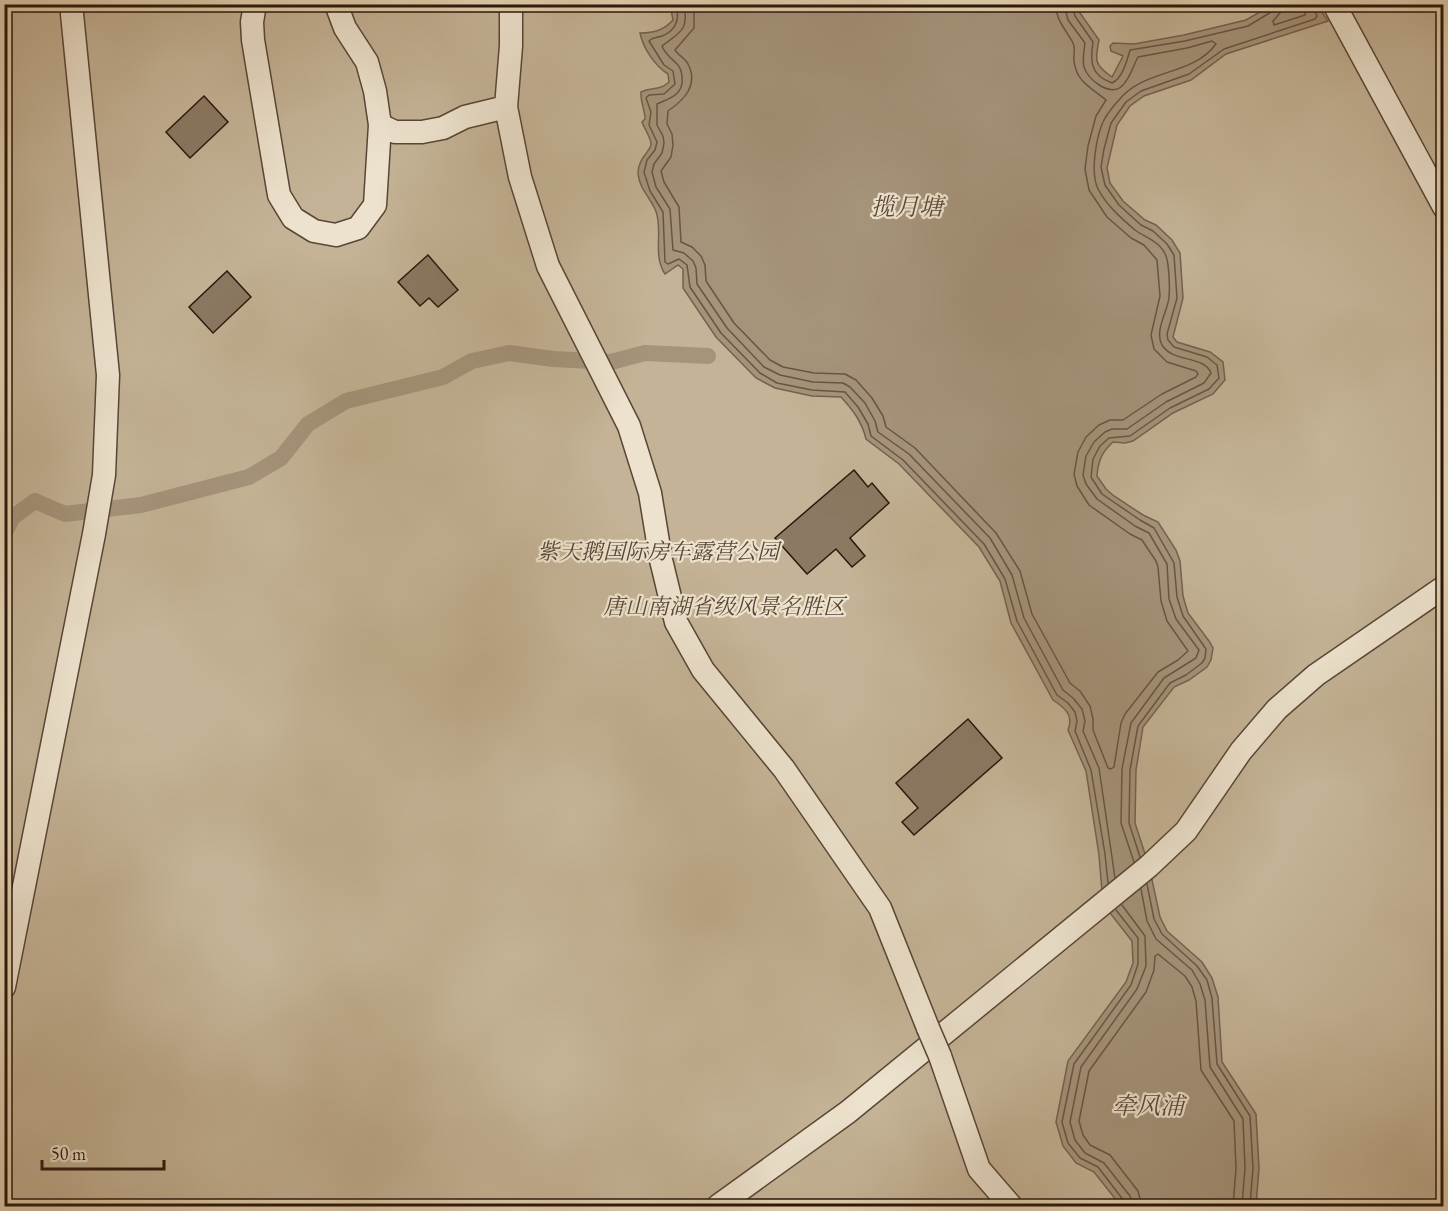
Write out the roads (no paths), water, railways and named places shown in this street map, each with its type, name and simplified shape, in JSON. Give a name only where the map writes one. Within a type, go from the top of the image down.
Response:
[{"type":"street","points":[[4,987],[22,906],[104,475],[108,375],[70,4]]},
{"type":"street","points":[[255,4],[252,22],[253,40],[279,195],[293,218],[314,231],[336,235],[358,228],[375,206],[380,125],[375,92],[366,62],[345,28],[336,4]]},
{"type":"street","points":[[511,4],[511,46],[506,107],[520,177],[548,266],[630,426],[650,494],[661,560],[676,622],[703,670],[784,769],[880,908],[940,1056],[979,1169],[1011,1206]]},
{"type":"street","points":[[1338,11],[1443,207]]},
{"type":"street","points":[[380,125],[395,132],[422,132],[443,128],[465,117],[506,107]]},
{"type":"street","points":[[718,1206],[848,1112],[1149,866],[1186,831],[1241,751],[1277,709],[1316,675],[1443,587]]},
{"type":"water","name":"揽月塘","points":[[670,5],[1077,5],[1099,40],[1097,61],[1102,69],[1112,77],[1123,56],[1111,51],[1110,46],[1113,43],[1134,44],[1184,35],[1246,20],[1272,5],[1317,5],[1328,21],[1226,54],[1191,80],[1144,96],[1130,106],[1117,125],[1107,168],[1110,183],[1123,201],[1145,220],[1156,225],[1172,240],[1180,253],[1183,298],[1173,337],[1177,342],[1210,352],[1223,362],[1225,380],[1213,394],[1173,413],[1133,441],[1113,442],[1101,457],[1097,476],[1114,496],[1158,522],[1176,550],[1180,561],[1183,596],[1188,613],[1213,648],[1207,667],[1174,687],[1143,727],[1136,770],[1135,823],[1149,866],[1160,917],[1167,931],[1202,962],[1212,978],[1218,997],[1222,1062],[1256,1114],[1259,1168],[1256,1206],[1121,1206],[1094,1172],[1076,1163],[1063,1146],[1056,1122],[1068,1061],[1126,982],[1133,963],[1132,941],[1103,904],[1099,855],[1086,771],[1068,730],[1069,716],[1065,709],[1053,700],[1011,623],[1000,581],[979,547],[899,464],[866,439],[856,416],[841,397],[812,396],[775,388],[756,378],[716,337],[683,288],[683,269],[678,265],[665,274],[661,267],[657,215],[641,185],[638,173],[640,163],[651,144],[642,122],[645,119],[641,92],[662,87],[669,82],[668,74],[650,56],[640,33],[658,30],[670,23],[673,20]]},
{"type":"waterway","points":[[4,534],[13,517],[35,501],[65,514],[141,505],[249,477],[281,458],[308,424],[346,401],[443,377],[472,361],[509,353],[553,359],[611,362],[645,353],[708,356]]},
{"type":"park label","name":"紫天鹅国际房车露营公园","points":[[658,551]]},
{"type":"park label","name":"唐山南湖省级风景名胜区","points":[[724,606]]},
{"type":"water label","name":"牵风浦","points":[[1148,1105]]}]
